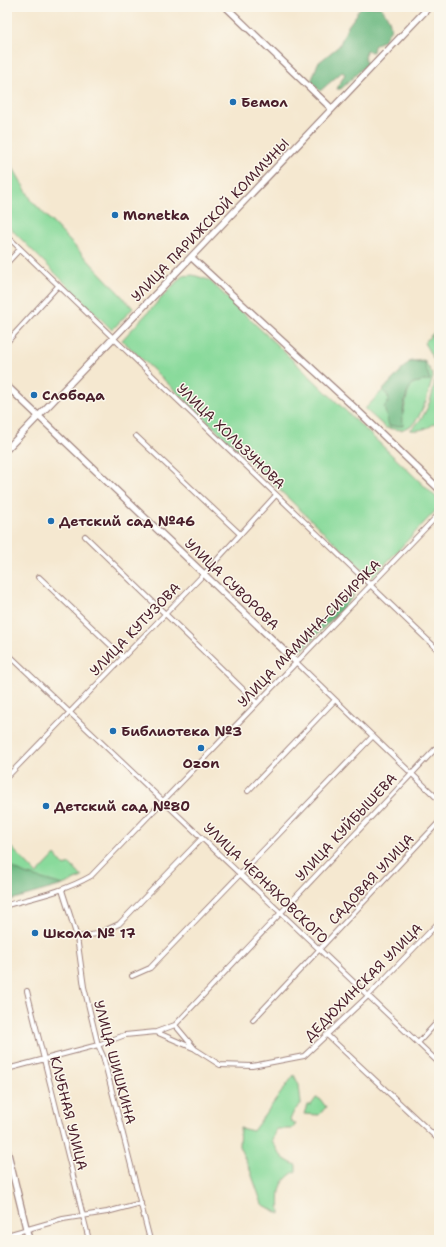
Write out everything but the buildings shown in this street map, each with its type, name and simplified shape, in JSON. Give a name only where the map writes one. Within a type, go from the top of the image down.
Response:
[{"type":"main road","points":[[226,7],[332,109]]},
{"type":"main road","name":"УЛИЦА ПАРИЖСКОЙ КОММУНЫ","points":[[7,449],[192,257],[429,7]]},
{"type":"main road","points":[[192,257],[439,489]]},
{"type":"main road","name":"УЛИЦА СУВОРОВА","points":[[7,386],[296,662]]},
{"type":"main road","points":[[7,1150],[29,1240]]},
{"type":"street","name":"УЛИЦА ХОЛЬЗУНОВА","points":[[7,236],[439,651]]},
{"type":"street","points":[[7,262],[20,249]]},
{"type":"street","points":[[7,342],[58,286]]},
{"type":"street","points":[[136,436],[240,534]]},
{"type":"street","name":"УЛИЦА КУТУЗОВА","points":[[7,777],[204,574],[276,495]]},
{"type":"street","name":"УЛИЦА МАМИНА-СИБИРЯКА","points":[[7,905],[62,890],[91,876],[439,514]]},
{"type":"street","points":[[85,536],[257,703]]},
{"type":"street","points":[[39,577],[123,657]]},
{"type":"street","name":"УЛИЦА ЧЕРНЯХОВСКОГО","points":[[7,653],[439,1063]]},
{"type":"street","name":"УЛИЦА СУВОРОВА","points":[[296,662],[439,800]]},
{"type":"street","points":[[248,791],[335,700]]},
{"type":"street","points":[[132,976],[150,968],[373,736]]},
{"type":"street","name":"УЛИЦА КУЙБЫШЕВА","points":[[7,1069],[98,1045],[125,1035],[156,1032],[175,1025],[280,912],[439,746]]},
{"type":"street","name":"САДОВАЯ УЛИЦА","points":[[253,1020],[439,822]]},
{"type":"street","points":[[78,937],[97,934],[119,924],[202,838]]},
{"type":"street","name":"УЛИЦА ШИШКИНА","points":[[62,890],[78,937],[84,987],[150,1240]]},
{"type":"street","name":"ДЕДЮХИНСКАЯ УЛИЦА","points":[[175,1025],[195,1049],[220,1065],[252,1066],[304,1056],[369,996],[439,922]]},
{"type":"street","name":"КЛУБНАЯ УЛИЦА","points":[[28,990],[89,1240]]},
{"type":"street","points":[[418,1043],[439,1020]]},
{"type":"street","points":[[156,1032],[195,1049]]},
{"type":"street","points":[[327,1035],[439,1140]]},
{"type":"street","points":[[7,1236],[64,1219],[107,1212],[141,1203]]},
{"type":"green space","points":[[361,7],[381,7],[389,19],[391,29],[384,40],[374,46],[373,52],[366,51],[365,58],[367,64],[341,89],[337,89],[345,74],[342,72],[320,91],[311,82],[318,63],[339,46],[348,26]]},
{"type":"green space","points":[[7,157],[32,201],[133,308],[112,330],[7,225]]},
{"type":"green space","points":[[193,275],[209,280],[439,500],[439,507],[372,578],[122,340],[182,276]]},
{"type":"green space","points":[[439,327],[439,368],[424,343]]},
{"type":"green space","points":[[424,360],[433,377],[426,401],[418,418],[412,425],[401,430],[386,428],[365,409],[383,390],[388,396],[389,401],[403,413],[409,388],[413,383],[430,380],[424,362],[409,362]]},
{"type":"green space","points":[[409,362],[424,362],[430,380],[413,383],[404,403],[403,426],[389,426],[384,407],[389,401],[388,396],[383,390]]},
{"type":"green space","points":[[435,381],[439,390],[438,421],[432,426],[418,430],[410,430],[416,425],[424,414],[432,395]]},
{"type":"green space","points":[[356,583],[359,586],[352,593],[354,596],[301,652],[296,646]]},
{"type":"green space","points":[[7,843],[37,874],[55,855],[64,866],[70,864],[82,877],[65,884],[7,900]]},
{"type":"green space","points":[[7,865],[25,874],[63,885],[7,901]]},
{"type":"green space","points":[[294,1075],[299,1085],[301,1104],[294,1111],[290,1120],[296,1124],[292,1129],[276,1129],[272,1140],[281,1156],[287,1161],[296,1165],[296,1171],[285,1180],[280,1189],[280,1214],[262,1204],[250,1170],[239,1146],[240,1128],[253,1131]]},
{"type":"green space","points":[[316,1098],[320,1099],[326,1107],[319,1115],[304,1114],[307,1105],[311,1105]]},
{"type":"place","name":"Бемол","points":[[233,102]]},
{"type":"place","name":"Monetka","points":[[115,215]]},
{"type":"place","name":"Слобода","points":[[34,395]]},
{"type":"place","name":"Детский сад №46","points":[[51,521]]},
{"type":"place","name":"Библиотека №3","points":[[113,731]]},
{"type":"place","name":"Ozon","points":[[201,748]]},
{"type":"place","name":"Детский сад №80","points":[[46,806]]},
{"type":"place","name":"Школа № 17","points":[[35,933]]}]
